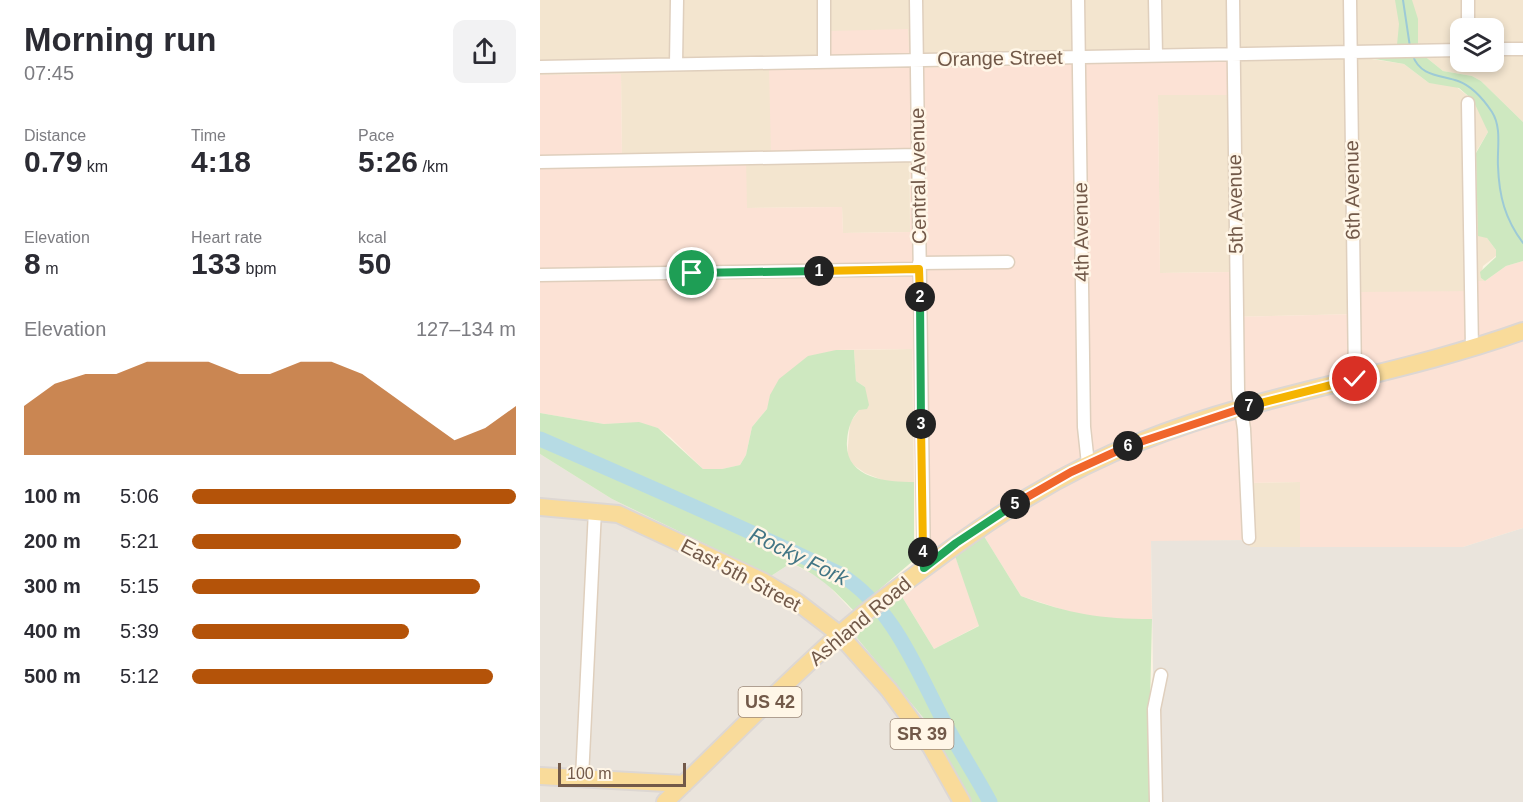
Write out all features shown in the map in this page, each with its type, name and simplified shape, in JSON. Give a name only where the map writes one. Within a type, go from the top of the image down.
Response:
[{"type":"main road","name":"Ashland Road","points":[[665,802],[839,634],[894,590],[993,518],[1088,464],[1167,431],[1239,409],[1472,349],[1523,332]]},
{"type":"main road","name":"East 5th Street","points":[[540,507],[595,510],[625,516],[762,581],[796,601],[839,634],[900,703],[940,762],[962,802]]},
{"type":"main road","points":[[540,776],[684,784]]},
{"type":"street","points":[[676,64],[677,0]]},
{"type":"street","points":[[824,0],[824,62]]},
{"type":"street","name":"Central Avenue","points":[[916,0],[924,568]]},
{"type":"street","name":"4th Avenue","points":[[1078,0],[1084,427],[1088,464]]},
{"type":"street","points":[[1155,0],[1156,55]]},
{"type":"street","name":"5th Avenue","points":[[1233,0],[1239,409],[1244,429],[1249,538]]},
{"type":"street","name":"6th Avenue","points":[[1350,0],[1355,379]]},
{"type":"street","points":[[1468,0],[1468,18]]},
{"type":"street","points":[[1504,49],[1523,49]]},
{"type":"street","name":"Orange Street","points":[[540,67],[1450,50]]},
{"type":"street","points":[[1468,103],[1472,349]]},
{"type":"street","points":[[540,162],[918,155]]},
{"type":"street","points":[[540,275],[1008,262]]},
{"type":"street","points":[[582,778],[595,510]]},
{"type":"street","points":[[1156,802],[1154,709],[1161,675]]},
{"type":"shaded area","points":[[540,0],[1523,0],[1523,122],[1481,81],[1472,76],[1443,71],[1422,54],[1358,57],[1404,64],[1429,83],[1454,85],[1473,100],[1480,110],[1488,132],[1476,152],[1477,193],[1487,238],[1496,250],[1496,256],[1483,266],[1481,278],[1485,281],[1476,291],[1359,314],[1232,317],[1231,272],[1160,273],[1158,95],[1229,95],[1229,61],[909,68],[910,232],[843,233],[842,207],[747,208],[622,158],[621,74],[540,75]]},
{"type":"shaded area","points":[[908,29],[910,68],[1229,60],[1229,95],[1158,95],[1160,273],[1231,272],[1232,317],[1359,314],[1358,292],[1476,291],[1476,281],[1485,281],[1506,266],[1523,261],[1523,528],[1463,547],[1300,547],[1300,482],[1250,483],[1252,540],[1151,542],[1152,619],[1108,619],[1082,616],[1021,596],[982,533],[954,553],[980,625],[934,649],[901,595],[917,583],[912,349],[836,350],[769,403],[767,409],[752,427],[746,455],[740,465],[722,469],[703,469],[658,428],[639,423],[604,424],[540,413],[540,75],[621,74],[622,158],[746,157],[747,208],[842,207],[843,233],[910,232],[910,153],[771,155],[769,67],[830,65],[830,31]]},
{"type":"shaded area","points":[[912,349],[914,482],[887,482],[865,473],[852,464],[847,457],[850,423],[859,410],[865,387],[856,381],[854,350]]},
{"type":"shaded area","points":[[540,454],[612,499],[771,576],[791,563],[822,579],[866,625],[857,638],[926,721],[972,802],[540,802]]},
{"type":"shaded area","points":[[1300,482],[1300,547],[1250,547],[1249,483]]},
{"type":"shaded area","points":[[1523,528],[1523,802],[1152,802],[1149,746],[1153,671],[1151,541],[1249,540],[1250,547],[1463,547]]},
{"type":"green space","points":[[1395,0],[1412,0],[1418,19],[1418,45],[1397,45],[1399,24]]},
{"type":"green space","points":[[1422,54],[1443,71],[1472,76],[1481,81],[1523,122],[1523,261],[1506,266],[1485,281],[1481,278],[1480,272],[1496,257],[1496,250],[1487,238],[1478,236],[1476,153],[1488,132],[1473,100],[1459,88],[1429,83],[1404,64],[1357,56]]},
{"type":"green space","points":[[836,350],[854,350],[856,381],[865,387],[869,405],[867,409],[859,410],[849,428],[848,453],[852,463],[859,470],[880,479],[914,482],[914,560],[854,611],[810,572],[791,563],[771,576],[612,499],[540,454],[540,413],[604,424],[639,422],[658,428],[703,469],[722,469],[740,465],[746,455],[752,427],[767,409],[770,395],[779,379],[808,356]]},
{"type":"green space","points":[[982,533],[1021,596],[1085,614],[1152,619],[1149,746],[1152,802],[972,802],[926,721],[857,638],[860,631],[901,595],[934,649],[979,626],[954,553]]},
{"type":"waterway","points":[[1403,0],[1410,47]]},
{"type":"waterway","points":[[1413,56],[1420,68],[1468,86],[1492,112],[1498,131],[1498,166],[1502,197],[1507,216],[1523,243]]},
{"type":"waterway","name":"Rocky Fork","points":[[540,439],[803,556],[840,574],[858,588],[874,603],[900,638],[990,802]]},
{"type":"route","points":[[692,273],[919,269],[924,568],[974,530],[1029,495],[1114,452],[1167,431],[1239,409],[1355,379]]}]
